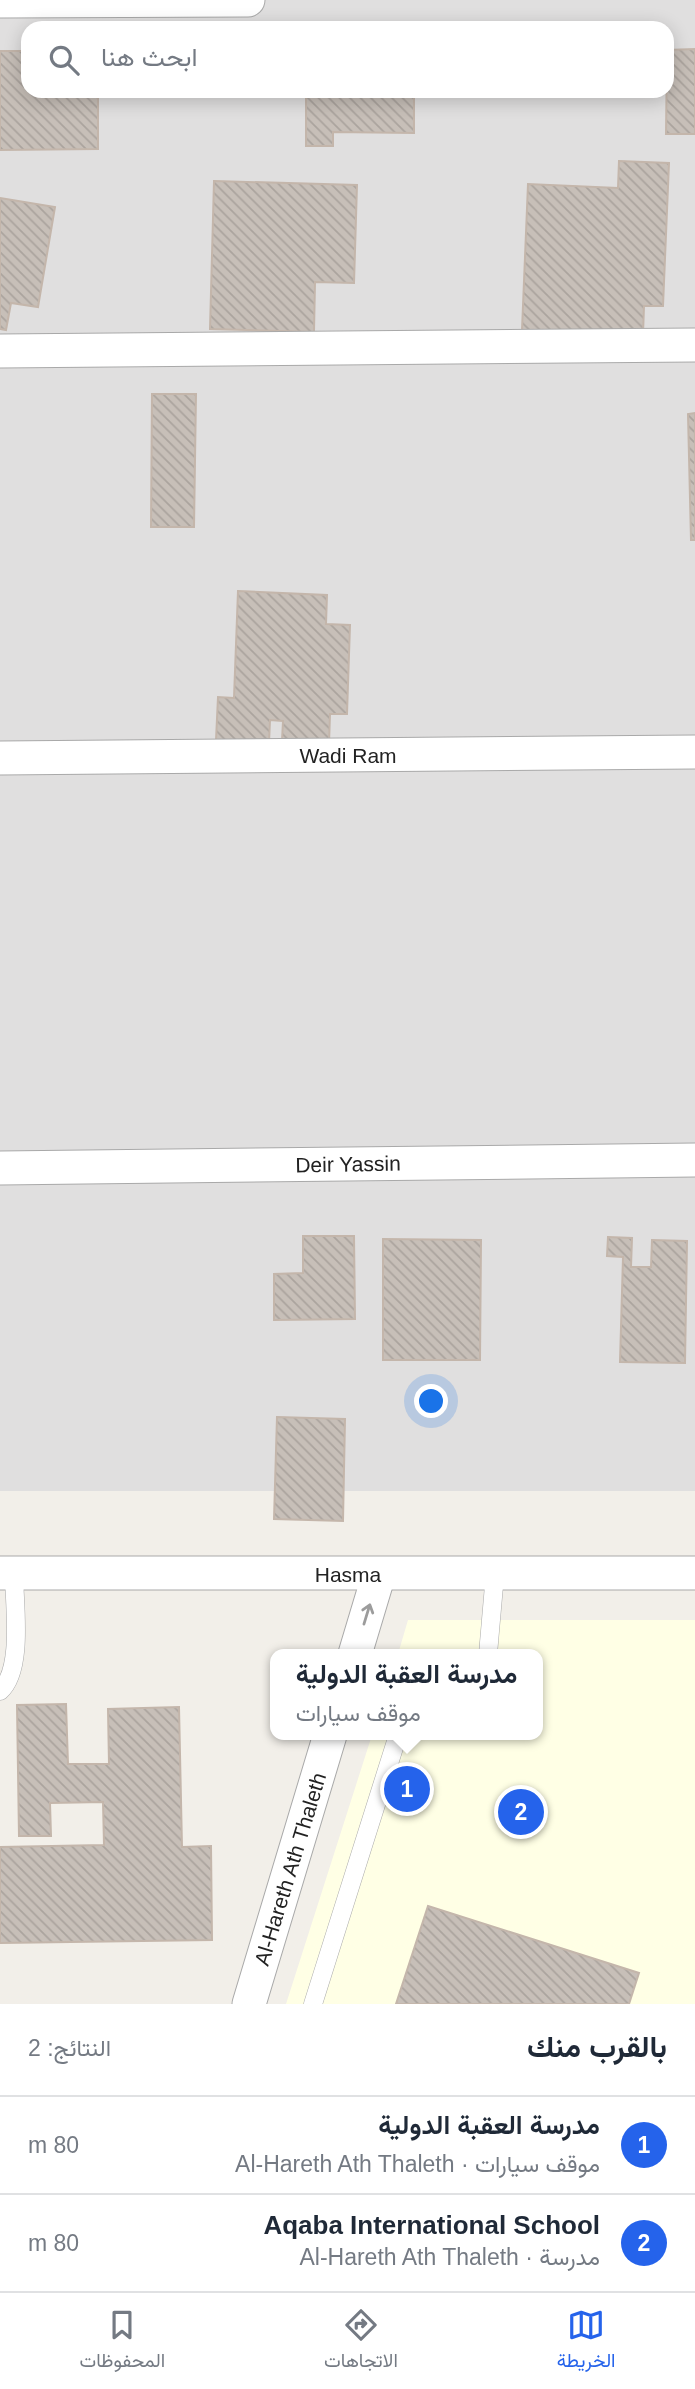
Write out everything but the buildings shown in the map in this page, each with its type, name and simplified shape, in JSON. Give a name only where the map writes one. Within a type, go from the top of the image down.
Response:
[{"type":"street","points":[[0,1],[248,0]]},
{"type":"street","points":[[0,351],[695,345]]},
{"type":"street","name":"Wadi Ram","points":[[0,758],[695,752]]},
{"type":"street","name":"Deir Yassin","points":[[0,1168],[695,1160]]},
{"type":"street","name":"Hasma","points":[[7,1573],[695,1573]]},
{"type":"street","points":[[356,1649],[379,1574]]},
{"type":"street","name":"Al-Hareth Ath Thaleth","points":[[249,2004],[328,1740]]},
{"type":"lane","points":[[0,1690],[6,1685],[11,1673],[15,1651],[7,1573]]},
{"type":"lane","points":[[488,1649],[495,1574]]},
{"type":"lane","points":[[313,2004],[396,1740]]},
{"type":"shaded area","points":[[0,0],[695,0],[695,1491],[0,1491]]},
{"type":"shaded area","points":[[408,1620],[695,1620],[695,2004],[286,2004],[370,1740],[543,1740],[543,1649],[399,1649]]},
{"type":"place","name":"مدرسة العقبة الدولية","points":[[407,1789]]},
{"type":"place","name":"Aqaba International School","points":[[521,1812]]}]
